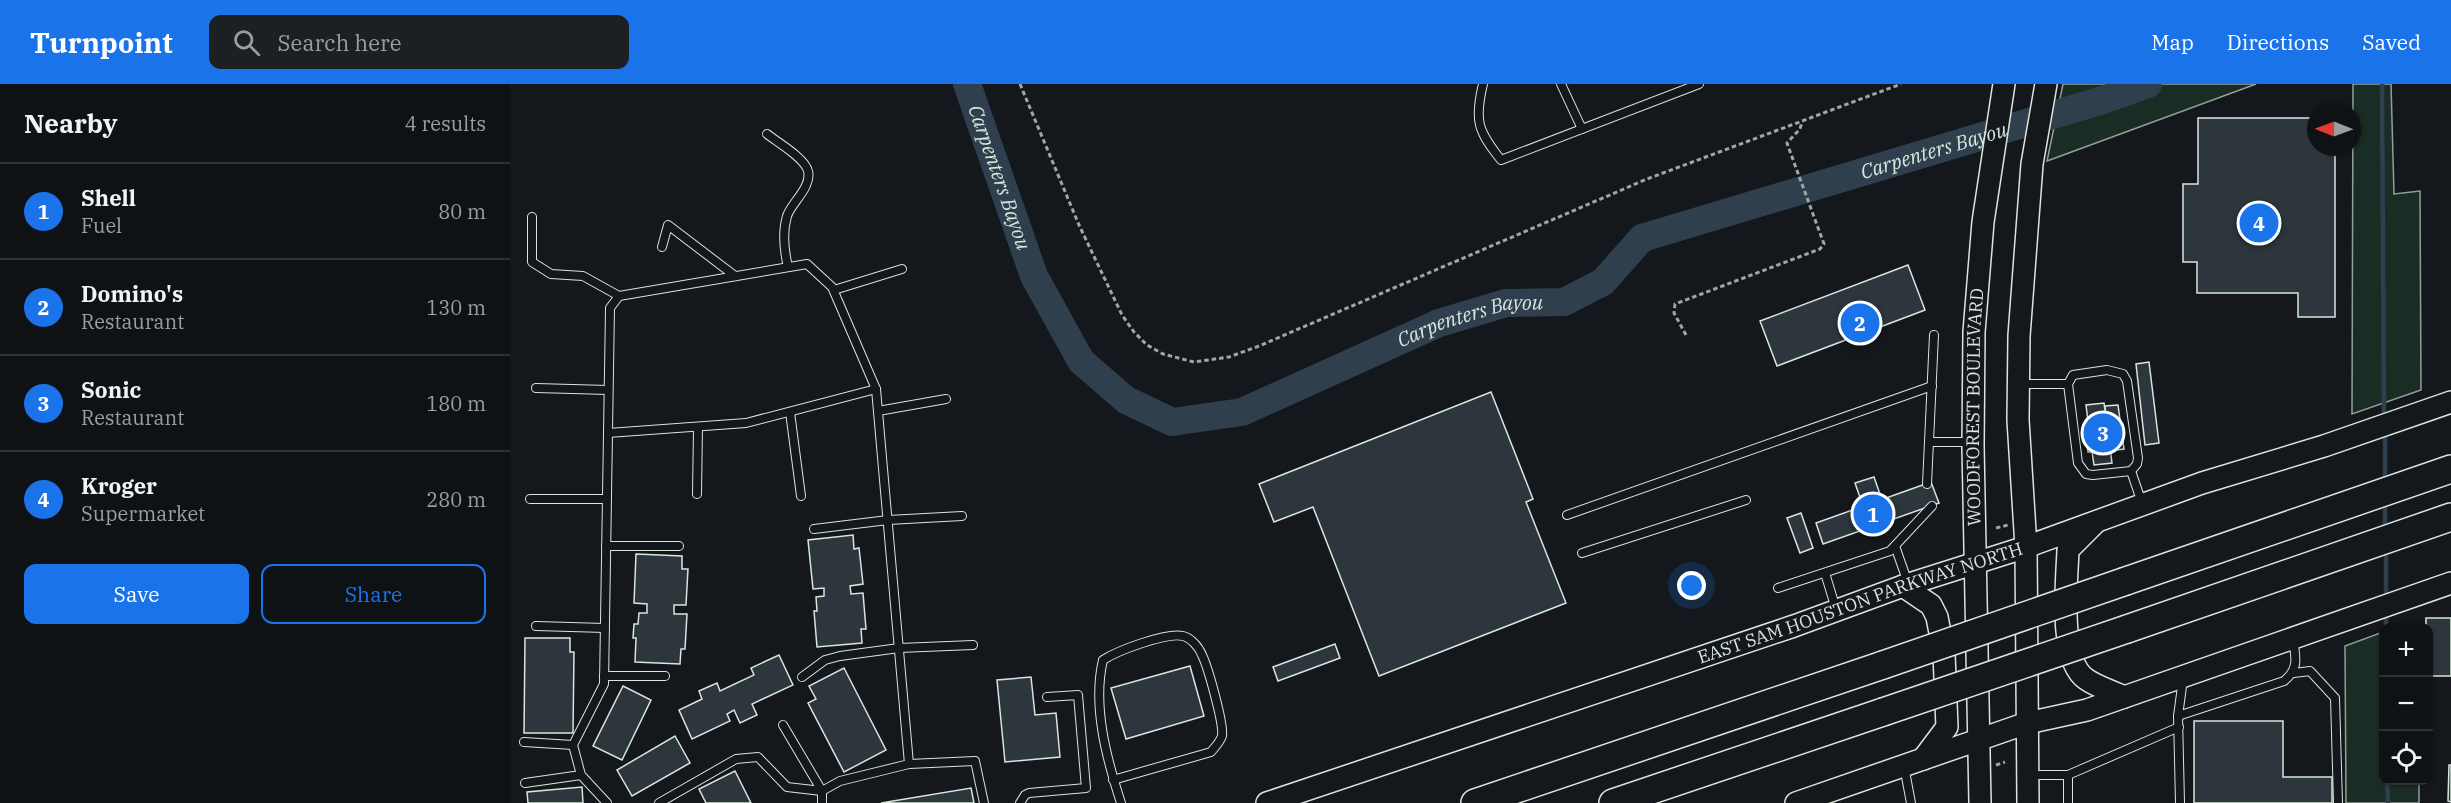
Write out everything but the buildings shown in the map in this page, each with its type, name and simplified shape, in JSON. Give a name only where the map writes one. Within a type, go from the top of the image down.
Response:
[{"type":"highway","points":[[1475,803],[2451,469]]},
{"type":"highway","points":[[1614,803],[2451,517]]},
{"type":"main road","name":"WOODFOREST BOULEVARD","points":[[1980,803],[1973,442],[1974,332],[1983,222],[2004,84]]},
{"type":"main road","points":[[2028,803],[2026,547],[2018,420],[2024,251],[2032,164],[2046,84]]},
{"type":"main road","name":"EAST SAM HOUSTON PARKWAY NORTH","points":[[1267,803],[2026,547],[2202,483],[2451,402]]},
{"type":"main road","points":[[2098,520],[2068,550],[2066,615],[2072,659],[2084,678],[2124,697]]},
{"type":"main road","points":[[1796,803],[1830,794],[2027,723],[2087,710],[2451,583]]},
{"type":"main road","points":[[1906,586],[1931,605],[1937,617],[1944,654],[1947,727],[1914,762]]},
{"type":"lane","points":[[1483,84],[1478,104],[1481,135],[1501,160],[1699,84]]},
{"type":"lane","points":[[1561,84],[1582,129]]},
{"type":"lane","points":[[767,134],[802,161],[808,171],[808,183],[785,224],[784,243],[788,267]]},
{"type":"lane","points":[[532,217],[532,262],[551,274],[583,276],[619,296],[807,264],[834,290],[876,389],[909,764]]},
{"type":"lane","points":[[662,247],[668,225],[735,276]]},
{"type":"lane","points":[[834,290],[902,269]]},
{"type":"lane","points":[[607,803],[581,775],[573,745],[604,684],[610,308],[619,296]]},
{"type":"lane","points":[[1927,484],[1934,335]]},
{"type":"lane","points":[[2107,370],[2123,374],[2127,381],[2138,458],[2137,464],[2131,471],[2093,476],[2081,469],[2078,463],[2068,384],[2073,375],[2085,372],[2107,370]]},
{"type":"lane","points":[[2019,384],[2068,384]]},
{"type":"lane","points":[[1567,515],[1932,386]]},
{"type":"lane","points":[[536,388],[608,390]]},
{"type":"lane","points":[[608,433],[746,423],[876,389]]},
{"type":"lane","points":[[878,411],[946,399]]},
{"type":"lane","points":[[790,412],[801,496]]},
{"type":"lane","points":[[697,494],[698,427]]},
{"type":"lane","points":[[1929,442],[1973,442]]},
{"type":"lane","points":[[2131,471],[2142,504]]},
{"type":"lane","points":[[530,499],[607,499]]},
{"type":"lane","points":[[1582,553],[1746,500]]},
{"type":"lane","points":[[1778,588],[1890,551],[1932,506]]},
{"type":"lane","points":[[814,529],[888,520],[962,516]]},
{"type":"lane","points":[[606,546],[679,546]]},
{"type":"lane","points":[[1895,546],[1906,586]]},
{"type":"lane","points":[[1825,573],[1836,610]]},
{"type":"lane","points":[[536,626],[605,628]]},
{"type":"lane","points":[[1113,780],[1211,752],[1221,738],[1222,724],[1202,655],[1192,640],[1183,636],[1172,636],[1118,651],[1103,660],[1100,673],[1102,735],[1113,780],[1121,803]]},
{"type":"lane","points":[[2293,640],[2297,662],[2294,673]]},
{"type":"lane","points":[[802,677],[825,660],[899,648],[973,645]]},
{"type":"lane","points":[[2178,716],[2284,681],[2294,673],[2310,671],[2336,698],[2338,803]]},
{"type":"lane","points":[[604,676],[665,676]]},
{"type":"lane","points":[[2180,803],[2178,716],[2183,677]]},
{"type":"lane","points":[[1020,803],[1025,795],[1029,794],[1086,788],[1078,694],[1047,697]]},
{"type":"lane","points":[[783,725],[822,791],[822,803]]},
{"type":"lane","points":[[2028,775],[2068,775],[2178,727]]},
{"type":"lane","points":[[524,742],[573,745]]},
{"type":"lane","points":[[659,803],[674,799],[736,759],[758,757],[787,787],[822,791],[840,781],[909,764],[975,761],[984,803]]},
{"type":"lane","points":[[1911,803],[1914,762]]},
{"type":"lane","points":[[525,783],[581,775]]},
{"type":"lane","points":[[2068,775],[2068,803]]},
{"type":"path","points":[[1020,84],[1078,225],[1122,315],[1147,345],[1178,360],[1194,362],[1229,357],[1259,346],[1647,179],[1901,84]]},
{"type":"path","points":[[1686,335],[1674,314],[1675,304],[1820,249],[1824,244],[1787,143],[1800,129],[1802,122]]},
{"type":"path","points":[[1995,528],[2011,524]]},
{"type":"green space","points":[[2063,84],[2256,84],[2047,161]]},
{"type":"green space","points":[[2353,84],[2391,84],[2394,194],[2420,191],[2421,390],[2352,414],[2353,156],[2361,156],[2361,102],[2353,102]]},
{"type":"green space","points":[[2379,633],[2379,785],[2419,785],[2419,803],[2346,803],[2345,646]]},
{"type":"waterway","name":"Carpenters Bayou","points":[[967,84],[1034,276],[1081,361],[1126,400],[1172,422],[1242,412],[1439,323],[1506,303],[1564,302],[1603,282],[1642,238],[2103,100],[2148,84]]},
{"type":"waterway","points":[[2382,84],[2384,418]]},
{"type":"waterway","points":[[2385,432],[2385,481]]},
{"type":"waterway","points":[[2385,501],[2385,529]]},
{"type":"waterway","points":[[2386,549],[2386,601]]},
{"type":"waterway","points":[[2386,612],[2386,623]]},
{"type":"waterway","points":[[2387,785],[2388,803]]},
{"type":"place","name":"Kroger","points":[[2259,223]]},
{"type":"place","name":"Domino's","points":[[1860,323]]},
{"type":"place","name":"Sonic","points":[[2103,433]]},
{"type":"place","name":"Shell","points":[[1873,514]]}]
